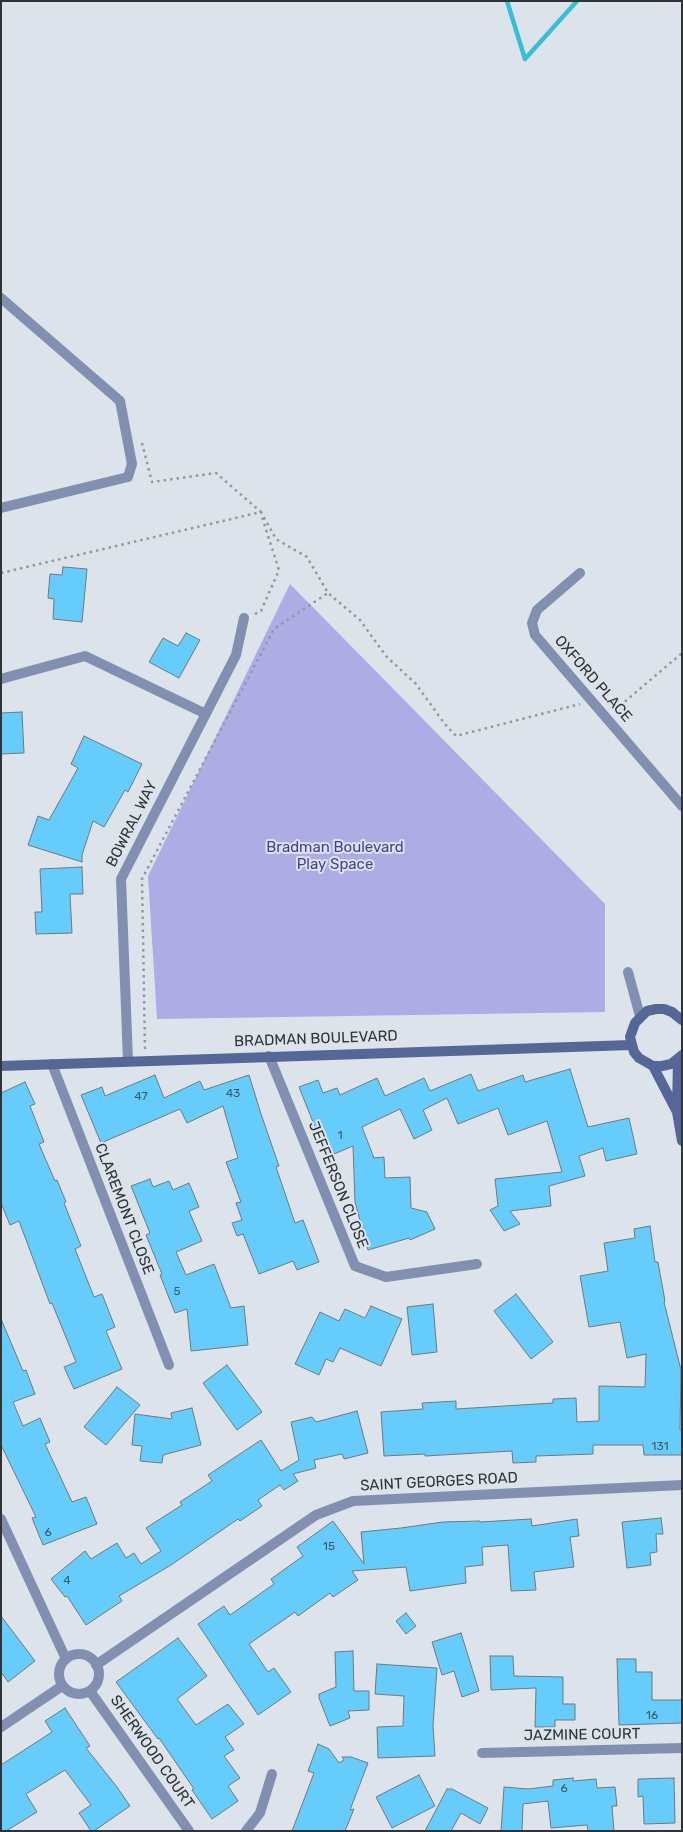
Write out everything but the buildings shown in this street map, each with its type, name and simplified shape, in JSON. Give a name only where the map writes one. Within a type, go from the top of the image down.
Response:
[{"type":"street","points":[[1,298],[120,402],[132,464],[128,477],[1,508]]},
{"type":"street","name":"OXFORD PLACE","points":[[580,573],[537,610],[532,623],[534,635],[682,806]]},
{"type":"street","name":"BOWRAL WAY","points":[[128,1061],[120,879],[236,655],[244,618]]},
{"type":"street","points":[[1,679],[85,656],[206,714]]},
{"type":"street","points":[[628,972],[640,1016]]},
{"type":"street","points":[[680,1057],[671,1064],[653,1066],[639,1058],[631,1045],[632,1030],[640,1016],[656,1009],[664,1009],[672,1012],[682,1020]]},
{"type":"street","name":"BRADMAN BOULEVARD","points":[[1,1066],[631,1045]]},
{"type":"street","name":"JEFFERSON CLOSE","points":[[269,1056],[355,1266],[386,1277],[477,1264]]},
{"type":"street","points":[[680,1057],[677,1112],[682,1141]]},
{"type":"street","name":"CLAREMONT CLOSE","points":[[52,1064],[169,1365]]},
{"type":"street","points":[[653,1066],[677,1112]]},
{"type":"street","name":"SAINT GEORGES ROAD","points":[[96,1665],[316,1515],[353,1501],[682,1485]]},
{"type":"street","points":[[1,1519],[66,1659]]},
{"type":"street","points":[[79,1654],[92,1660],[96,1665],[98,1679],[90,1691],[84,1694],[72,1693],[62,1686],[59,1672],[61,1665],[66,1659],[79,1654]]},
{"type":"street","points":[[1,1727],[62,1686]]},
{"type":"street","name":"SHERWOOD COURT","points":[[90,1691],[189,1831]]},
{"type":"street","name":"JAZMINE COURT","points":[[482,1753],[682,1748]]},
{"type":"street","points":[[246,1831],[260,1813],[272,1774]]},
{"type":"path","points":[[140,436],[152,482],[216,473],[261,512],[276,539],[307,557],[328,592],[360,620],[386,656],[416,684],[444,723],[456,736],[591,700]]},
{"type":"path","points":[[1,573],[261,512]]},
{"type":"path","points":[[244,618],[261,611],[279,570],[261,512]]},
{"type":"path","points":[[146,1060],[142,879],[274,629],[328,592]]},
{"type":"path","points":[[606,718],[682,653]]},
{"type":"green space","name":"Bradman Boulevard Play Space","points":[[290,584],[605,904],[605,1012],[157,1019],[148,876]]},
{"type":"waterway","points":[[507,1],[525,59],[577,1]]}]
